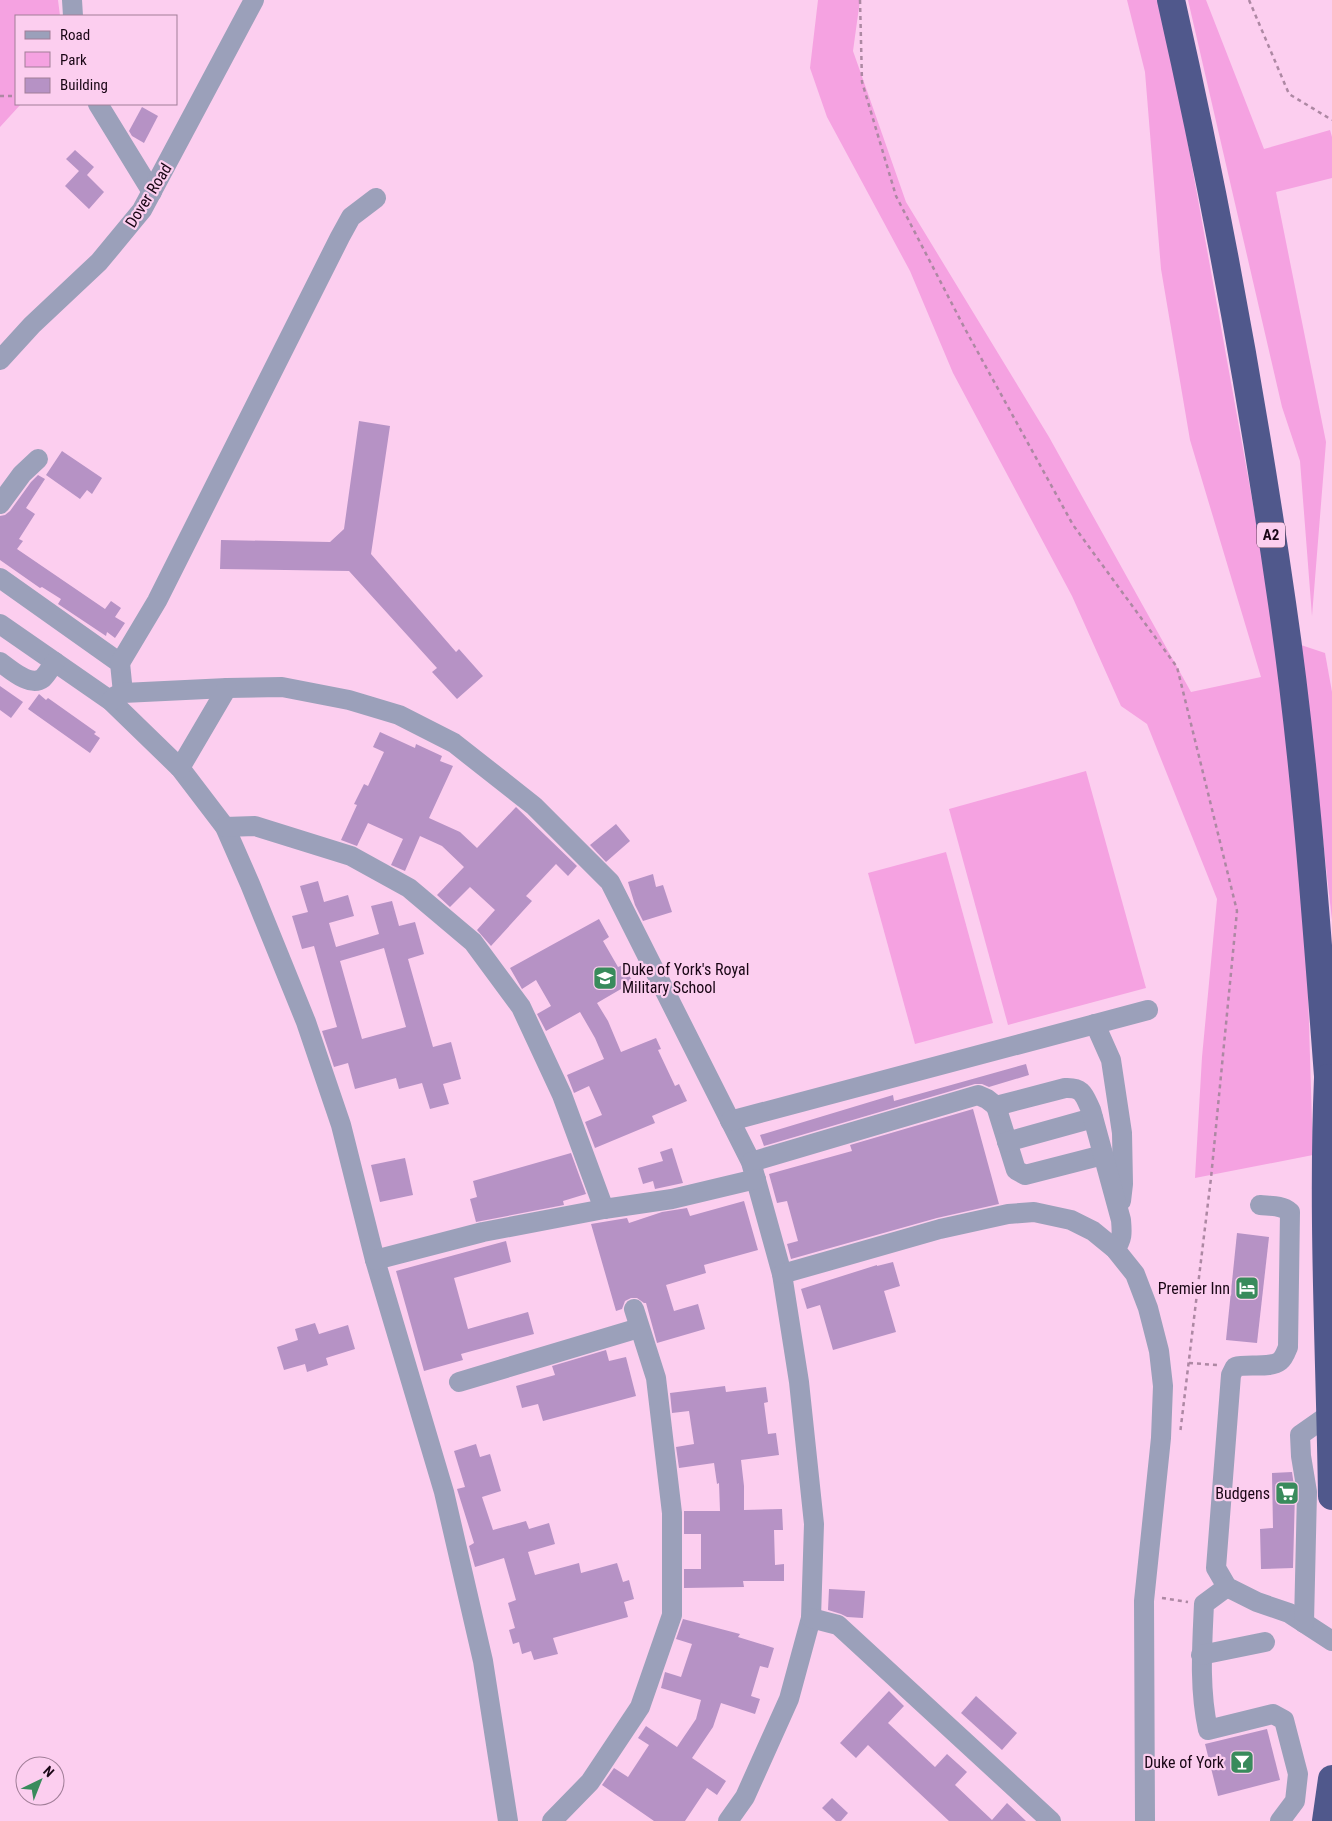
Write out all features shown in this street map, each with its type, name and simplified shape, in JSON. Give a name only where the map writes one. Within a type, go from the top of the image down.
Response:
[{"type":"highway","name":"A2","points":[[1171,0],[1224,259],[1257,442],[1282,604],[1306,799],[1330,1087],[1325,1151],[1332,1496]]},
{"type":"highway","points":[[1326,1821],[1332,1779]]},
{"type":"street","points":[[72,0],[74,15]]},
{"type":"street","name":"Dover Road","points":[[0,360],[32,325],[99,262],[132,225],[152,192],[254,0]]},
{"type":"street","points":[[99,105],[152,192]]},
{"type":"street","points":[[117,697],[122,673],[120,663],[157,601],[340,237],[351,217],[376,198]]},
{"type":"street","points":[[0,504],[22,474],[38,458]]},
{"type":"street","points":[[0,578],[120,663]]},
{"type":"street","points":[[0,624],[55,662],[117,697],[180,768],[225,827],[278,950],[306,1022],[341,1125],[375,1260],[444,1492],[483,1661],[508,1821]]},
{"type":"street","points":[[0,662],[22,677],[32,681],[43,678],[55,662]]},
{"type":"street","points":[[117,697],[226,688],[282,687],[349,700],[399,715],[454,743],[534,806],[610,882],[753,1170],[782,1274],[799,1382],[814,1524],[811,1618],[790,1699],[745,1797],[728,1821]]},
{"type":"street","points":[[180,768],[226,688]]},
{"type":"street","points":[[225,827],[255,826],[351,856],[409,888],[472,942],[521,1007],[562,1095],[604,1209]]},
{"type":"street","points":[[730,1121],[1148,1010]]},
{"type":"street","points":[[1095,1024],[1111,1060],[1122,1134],[1123,1184],[1119,1215]]},
{"type":"street","points":[[996,1106],[1065,1088],[1075,1088],[1083,1093],[1093,1118],[1119,1215],[1122,1235],[1115,1249]]},
{"type":"street","points":[[375,1260],[482,1232],[604,1209],[672,1199],[753,1170],[978,1096],[987,1099],[996,1106],[1016,1170],[1025,1175],[1103,1155]]},
{"type":"street","points":[[1007,1142],[1093,1118]]},
{"type":"street","points":[[1260,1205],[1280,1207],[1290,1212],[1288,1347],[1282,1360],[1274,1365],[1243,1364],[1235,1367],[1231,1375],[1216,1568],[1227,1587],[1257,1602],[1289,1613],[1332,1641]]},
{"type":"street","points":[[782,1274],[940,1229],[1008,1214],[1034,1212],[1072,1220],[1093,1232],[1115,1249],[1135,1274],[1148,1308],[1159,1351],[1163,1386],[1161,1438],[1144,1601],[1145,1821]]},
{"type":"street","points":[[459,1382],[637,1319],[656,1378],[672,1513],[672,1614],[640,1707],[590,1782],[552,1821]]},
{"type":"street","points":[[1304,1623],[1307,1492],[1301,1456],[1300,1435],[1330,1414]]},
{"type":"street","points":[[1227,1587],[1204,1604],[1201,1674],[1204,1711],[1208,1730],[1273,1714],[1284,1720],[1298,1774],[1295,1801],[1280,1821]]},
{"type":"street","points":[[811,1618],[838,1625],[1051,1821]]},
{"type":"street","points":[[1202,1655],[1264,1642]]},
{"type":"path","points":[[860,0],[862,82],[896,196],[964,327],[1073,525],[1178,667],[1237,911],[1211,1178],[1189,1363],[1235,1367]]},
{"type":"path","points":[[1249,0],[1289,94],[1332,120]]},
{"type":"path","points":[[0,96],[15,96]]},
{"type":"path","points":[[1162,1598],[1204,1604]]},
{"type":"green space","points":[[0,0],[58,0],[60,15],[15,15],[15,105],[20,105],[0,127]]},
{"type":"green space","points":[[818,0],[860,0],[853,51],[906,202],[1049,437],[1191,692],[1261,677],[1190,440],[1161,269],[1145,72],[1127,0],[1162,0],[1282,665],[1304,861],[1313,1155],[1195,1178],[1202,1057],[1217,899],[1147,724],[1121,706],[1072,596],[953,373],[910,271],[827,117],[810,68]]},
{"type":"green space","points":[[1188,0],[1206,0],[1264,149],[1330,130],[1332,137],[1332,178],[1276,192],[1326,442],[1312,616],[1300,461],[1282,407]]},
{"type":"green space","points":[[1301,645],[1325,653],[1332,692],[1332,920]]},
{"type":"green space","points":[[1086,771],[1146,988],[1008,1025],[949,809]]},
{"type":"green space","points":[[946,852],[993,1023],[915,1044],[868,873]]},
{"type":"building","points":[[142,107],[158,116],[144,143],[132,136],[129,131]]},
{"type":"building","points":[[75,150],[94,167],[87,175],[104,192],[89,209],[65,186],[79,171],[66,159]]},
{"type":"building","points":[[359,421],[390,426],[371,554],[456,652],[459,649],[483,676],[457,699],[432,672],[437,668],[349,571],[220,569],[221,540],[330,542],[344,529]]},
{"type":"building","points":[[62,451],[102,478],[92,494],[87,490],[80,499],[46,475]]},
{"type":"building","points":[[38,475],[45,479],[26,508],[35,514],[19,539],[23,541],[17,549],[105,609],[111,601],[121,608],[115,617],[125,623],[115,638],[107,632],[106,636],[58,604],[61,599],[42,587],[40,588],[0,560],[0,516],[10,511]]},
{"type":"building","points":[[0,686],[23,702],[11,718],[0,710]]},
{"type":"building","points":[[39,694],[46,700],[48,698],[96,732],[94,734],[100,738],[90,753],[28,709]]},
{"type":"building","points":[[380,732],[415,748],[416,744],[442,756],[440,761],[453,766],[429,818],[460,832],[477,848],[516,807],[577,866],[568,876],[556,864],[526,896],[532,901],[491,946],[477,930],[495,910],[470,887],[450,907],[437,895],[464,867],[442,846],[420,836],[405,871],[391,865],[403,839],[368,823],[357,846],[341,840],[357,805],[354,804],[364,784],[368,786],[384,752],[373,747]]},
{"type":"building","points":[[616,824],[630,841],[606,862],[590,845]]},
{"type":"building","points":[[653,874],[656,887],[663,885],[672,912],[643,921],[635,905],[628,882]]},
{"type":"building","points":[[318,881],[324,902],[348,895],[354,916],[329,923],[336,947],[379,934],[371,906],[392,901],[399,926],[415,922],[424,954],[408,959],[433,1047],[451,1042],[461,1079],[443,1084],[449,1104],[430,1109],[422,1083],[399,1089],[396,1078],[355,1089],[348,1063],[334,1067],[322,1031],[337,1027],[314,946],[302,949],[292,916],[308,912],[300,886]],"holes":[[[384,948],[406,1027],[362,1039],[340,961]]]},
{"type":"building","points":[[599,919],[609,937],[603,941],[618,967],[623,965],[633,982],[597,1003],[608,1021],[621,1052],[656,1038],[661,1049],[658,1050],[675,1086],[679,1084],[687,1101],[652,1116],[655,1123],[595,1148],[585,1122],[602,1115],[589,1086],[574,1093],[567,1075],[604,1059],[595,1038],[580,1012],[546,1031],[537,1014],[551,1006],[536,980],[522,989],[510,968]]},
{"type":"building","points":[[1026,1064],[1029,1075],[989,1087],[975,1084],[764,1146],[760,1135],[893,1095],[894,1101]]},
{"type":"building","points":[[973,1109],[999,1204],[937,1218],[791,1259],[787,1244],[798,1241],[787,1201],[777,1203],[769,1174],[852,1151],[850,1145]]},
{"type":"building","points":[[672,1148],[683,1183],[655,1189],[653,1181],[643,1184],[638,1168],[663,1161],[660,1152]]},
{"type":"building","points":[[571,1153],[586,1194],[563,1201],[564,1205],[476,1222],[470,1199],[477,1197],[473,1181]]},
{"type":"building","points":[[405,1158],[413,1195],[380,1202],[371,1165]]},
{"type":"building","points":[[744,1201],[758,1250],[704,1265],[706,1273],[666,1285],[674,1311],[698,1304],[705,1329],[657,1343],[646,1303],[637,1298],[631,1298],[625,1301],[622,1309],[616,1311],[591,1224],[627,1218],[629,1223],[662,1212],[687,1208],[690,1216]]},
{"type":"building","name":"Premier Inn","points":[[1237,1233],[1269,1237],[1257,1343],[1226,1340]]},
{"type":"building","points":[[506,1241],[511,1262],[454,1278],[468,1329],[528,1312],[534,1334],[461,1354],[463,1360],[424,1371],[396,1271]]},
{"type":"building","points":[[893,1262],[900,1286],[884,1291],[896,1332],[833,1350],[820,1305],[807,1309],[801,1289],[877,1265]]},
{"type":"building","points":[[315,1323],[319,1334],[348,1325],[355,1349],[326,1358],[328,1365],[307,1372],[305,1364],[284,1370],[277,1347],[298,1340],[295,1329]]},
{"type":"building","points":[[606,1350],[609,1361],[626,1357],[636,1396],[543,1421],[538,1404],[522,1408],[516,1386],[555,1375],[552,1366]]},
{"type":"building","points":[[725,1386],[726,1392],[766,1387],[768,1402],[764,1403],[768,1434],[776,1433],[779,1455],[741,1460],[744,1510],[782,1509],[783,1530],[774,1530],[775,1565],[784,1564],[784,1581],[743,1581],[744,1587],[684,1588],[684,1569],[701,1569],[701,1534],[684,1534],[684,1511],[720,1511],[719,1483],[717,1484],[714,1463],[679,1468],[676,1447],[694,1444],[689,1411],[672,1413],[670,1393]]},
{"type":"building","points":[[476,1444],[480,1457],[490,1454],[501,1491],[482,1497],[493,1530],[526,1521],[529,1529],[549,1523],[555,1544],[528,1552],[535,1575],[579,1563],[581,1573],[617,1563],[623,1582],[629,1580],[634,1599],[624,1602],[628,1617],[553,1638],[558,1654],[534,1660],[531,1651],[522,1654],[519,1642],[513,1644],[509,1630],[515,1628],[508,1603],[516,1600],[504,1558],[475,1567],[469,1546],[474,1543],[457,1489],[465,1487],[454,1451]]},
{"type":"building","points":[[1292,1472],[1295,1493],[1293,1568],[1261,1569],[1260,1529],[1273,1528],[1272,1473]]},
{"type":"building","points":[[829,1589],[865,1591],[863,1618],[847,1617],[828,1610]]},
{"type":"building","points":[[683,1619],[740,1634],[738,1637],[774,1648],[768,1668],[760,1666],[751,1696],[760,1699],[755,1714],[721,1703],[713,1727],[692,1758],[726,1781],[717,1795],[707,1788],[685,1821],[654,1821],[602,1785],[614,1768],[628,1777],[649,1745],[638,1738],[646,1726],[677,1747],[696,1719],[701,1700],[661,1688],[665,1672],[681,1677],[692,1644],[676,1639]]},
{"type":"building","points":[[889,1691],[904,1706],[888,1723],[935,1767],[947,1754],[967,1772],[955,1785],[992,1820],[1007,1803],[1026,1821],[949,1821],[868,1745],[856,1758],[840,1743]]},
{"type":"building","points":[[976,1696],[1017,1733],[1002,1750],[961,1713]]},
{"type":"building","name":"Duke of York","points":[[1267,1729],[1280,1780],[1218,1796],[1205,1744]]},
{"type":"building","points":[[832,1798],[848,1813],[841,1821],[836,1821],[822,1808]]},
{"type":"place","name":"Duke of York's Royal Military School","points":[[605,978]]},
{"type":"place","name":"Premier Inn","points":[[1247,1288]]},
{"type":"place","name":"Budgens","points":[[1287,1493]]},
{"type":"place","name":"Duke of York","points":[[1242,1762]]}]
